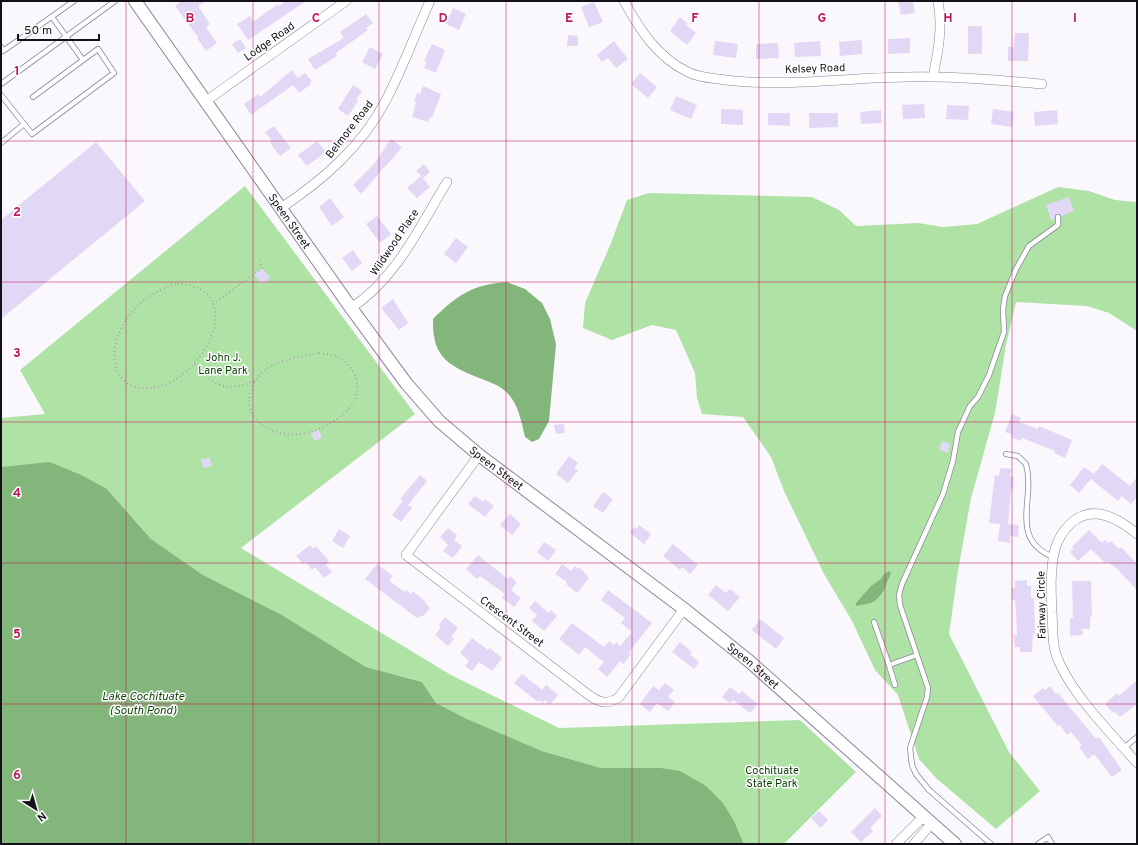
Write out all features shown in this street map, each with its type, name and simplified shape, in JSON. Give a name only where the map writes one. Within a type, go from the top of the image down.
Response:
[{"type":"street","name":"Speen Street","points":[[135,1],[351,308],[425,405],[451,432],[479,455],[684,609],[768,676],[955,844]]},
{"type":"street","name":"Lodge Road","points":[[206,101],[346,1]]},
{"type":"street","name":"Belmore Road","points":[[281,208],[332,170],[371,124],[388,96],[430,1]]},
{"type":"street","name":"Kelsey Road","points":[[624,1],[634,20],[653,46],[672,62],[689,73],[749,82],[933,77],[1042,84]]},
{"type":"street","points":[[933,77],[939,47],[940,11],[938,1]]},
{"type":"street","name":"Wildwood Place","points":[[351,308],[369,295],[391,271],[447,182]]},
{"type":"street","name":"Crescent Street","points":[[479,455],[406,555],[584,691],[603,703],[609,703],[619,697],[684,609]]},
{"type":"street","name":"Fairway Circle","points":[[1137,534],[1111,516],[1100,513],[1088,513],[1080,516],[1067,527],[1058,540],[1053,557],[1051,589],[1053,639],[1059,662],[1079,695],[1137,763]]},
{"type":"street","points":[[896,844],[928,819]]},
{"type":"street","points":[[914,844],[928,819]]},
{"type":"lane","points":[[1,47],[3,51],[74,1]]},
{"type":"lane","points":[[1,84],[115,1]]},
{"type":"lane","points":[[52,17],[83,60]]},
{"type":"lane","points":[[1,95],[32,134],[114,73],[98,49],[33,96]]},
{"type":"lane","points":[[1,143],[24,124]]},
{"type":"lane","points":[[991,844],[919,779],[912,765],[910,748],[927,697],[928,688],[900,605],[899,596],[902,584],[943,494],[956,448],[958,432],[970,406],[978,397],[989,375],[1004,332],[1003,309],[1005,296],[1016,269],[1029,246],[1058,225],[1058,217]]},
{"type":"lane","points":[[1006,454],[1018,456],[1026,464],[1026,514],[1029,536],[1037,548],[1053,557]]},
{"type":"lane","points":[[874,622],[895,685]]},
{"type":"lane","points":[[888,665],[917,655]]},
{"type":"lane","points":[[1124,748],[1137,737]]},
{"type":"lane","points":[[1038,844],[1048,837],[1052,844]]},
{"type":"path","points":[[213,304],[262,268],[259,260]]},
{"type":"path","points":[[177,284],[190,284],[200,287],[213,304],[215,312],[212,338],[204,353],[195,364],[173,382],[149,388],[130,385],[122,380],[117,371],[114,357],[116,342],[122,325],[133,310],[146,298],[162,288],[177,284]]},
{"type":"path","points":[[195,364],[206,377],[216,385],[232,387],[244,386],[257,380],[265,370],[294,358],[319,353],[330,354],[341,358],[350,367],[357,380],[358,391],[354,402],[331,423],[318,429],[288,435],[276,433],[264,427],[250,409],[249,398],[257,380]]},
{"type":"green space","name":"John J. Lane Park","points":[[245,186],[415,414],[241,548],[451,675],[559,728],[800,720],[856,772],[784,844],[744,844],[735,823],[661,768],[601,768],[542,751],[467,719],[436,703],[422,682],[366,667],[282,615],[203,575],[151,539],[107,489],[16,466],[1,467],[1,418],[45,414],[20,370]]},
{"type":"green space","points":[[1058,187],[1089,191],[1115,200],[1137,202],[1137,331],[1109,313],[1087,306],[1016,302],[1006,345],[995,413],[971,498],[949,634],[1009,752],[1040,791],[996,829],[936,778],[919,759],[898,695],[875,670],[852,621],[824,574],[784,491],[771,457],[743,417],[702,414],[697,398],[695,373],[676,330],[652,325],[612,340],[583,328],[585,303],[611,243],[627,200],[649,193],[812,197],[839,210],[856,226],[918,223],[943,227],[977,224]]},
{"type":"water","points":[[507,282],[525,289],[542,303],[550,319],[556,344],[549,421],[539,439],[532,442],[525,437],[516,405],[509,394],[502,388],[452,365],[439,352],[433,332],[433,319],[449,304],[466,293],[484,285]]},
{"type":"water","name":"Lake Cochituate (South Pond)","points":[[50,462],[81,475],[107,489],[151,539],[203,575],[282,615],[366,667],[422,682],[436,703],[467,719],[542,751],[601,768],[661,768],[680,771],[706,786],[723,803],[735,823],[744,844],[1,844],[1,467]]},
{"type":"water","points":[[889,571],[891,573],[883,592],[876,600],[871,603],[856,606],[856,603],[871,586]]},
{"type":"building","points":[[182,1],[206,1],[198,6],[210,24],[206,27],[217,43],[206,51],[197,38],[198,37],[175,6]]},
{"type":"building","points":[[286,1],[306,1],[248,40],[237,24],[250,16],[253,22],[278,4],[279,6]]},
{"type":"building","points":[[898,1],[913,1],[915,13],[901,15]]},
{"type":"building","points":[[594,2],[603,22],[589,27],[581,7]]},
{"type":"building","points":[[453,8],[466,14],[459,30],[446,24]]},
{"type":"building","points":[[366,14],[373,23],[366,28],[368,30],[336,53],[337,56],[315,70],[308,59],[344,38],[340,32]]},
{"type":"building","points":[[680,17],[687,23],[686,25],[696,33],[687,45],[670,31]]},
{"type":"building","points":[[968,26],[982,26],[982,54],[968,54]]},
{"type":"building","points":[[1015,33],[1029,33],[1028,61],[1008,61],[1008,47],[1014,47]]},
{"type":"building","points":[[568,35],[578,36],[578,46],[567,46]]},
{"type":"building","points":[[910,38],[910,53],[888,54],[888,39]]},
{"type":"building","points":[[240,39],[246,48],[238,53],[232,44]]},
{"type":"building","points":[[862,40],[862,54],[840,56],[839,42]]},
{"type":"building","points":[[614,41],[628,59],[616,68],[608,58],[602,62],[597,55]]},
{"type":"building","points":[[715,41],[738,44],[736,58],[713,55]]},
{"type":"building","points":[[820,41],[821,56],[795,57],[794,43]]},
{"type":"building","points":[[778,43],[779,58],[756,59],[756,44]]},
{"type":"building","points":[[432,44],[445,50],[436,73],[424,68],[427,62],[424,61]]},
{"type":"building","points":[[370,47],[383,54],[375,69],[362,62]]},
{"type":"building","points":[[292,70],[298,78],[305,73],[312,81],[310,82],[311,84],[299,93],[293,85],[251,115],[244,104],[258,94],[260,97]]},
{"type":"building","points":[[640,73],[657,87],[648,98],[631,84]]},
{"type":"building","points":[[353,85],[362,91],[356,100],[358,101],[348,116],[338,109]]},
{"type":"building","points":[[423,86],[441,94],[432,118],[430,117],[428,122],[412,117],[416,102],[414,101],[417,93],[420,94]]},
{"type":"building","points":[[676,96],[697,105],[691,119],[670,110]]},
{"type":"building","points":[[924,104],[925,118],[903,119],[902,105]]},
{"type":"building","points":[[947,105],[969,106],[968,120],[946,119]]},
{"type":"building","points":[[721,109],[743,110],[743,125],[721,124]]},
{"type":"building","points":[[993,109],[1014,112],[1012,127],[991,124]]},
{"type":"building","points":[[881,110],[882,123],[861,124],[860,112]]},
{"type":"building","points":[[1057,110],[1058,124],[1035,126],[1034,112]]},
{"type":"building","points":[[768,113],[790,113],[790,126],[768,125]]},
{"type":"building","points":[[809,113],[838,113],[838,127],[809,128]]},
{"type":"building","points":[[274,126],[291,148],[280,156],[270,143],[272,141],[265,132]]},
{"type":"building","points":[[391,139],[402,147],[361,194],[353,185],[374,164]]},
{"type":"building","points":[[317,141],[326,152],[307,166],[298,155]]},
{"type":"building","points":[[96,142],[145,201],[1,319],[1,220]]},
{"type":"building","points":[[424,164],[430,172],[423,178],[430,187],[417,198],[407,188],[421,176],[416,171]]},
{"type":"building","points":[[1069,197],[1074,211],[1062,216],[1056,214],[1054,219],[1051,220],[1046,205]]},
{"type":"building","points":[[330,198],[344,217],[332,226],[319,207]]},
{"type":"building","points":[[377,216],[391,234],[380,243],[366,224]]},
{"type":"building","points":[[456,238],[468,247],[456,263],[444,254]]},
{"type":"building","points":[[353,250],[362,263],[352,271],[342,258]]},
{"type":"building","points":[[262,268],[270,278],[261,284],[254,274]]},
{"type":"building","points":[[393,299],[408,323],[399,330],[381,308]]},
{"type":"building","points":[[1012,414],[1021,418],[1019,422],[1038,429],[1039,426],[1072,440],[1065,458],[1054,453],[1055,451],[1022,438],[1021,441],[1011,437],[1012,434],[1005,432]]},
{"type":"building","points":[[564,424],[565,433],[556,434],[554,425]]},
{"type":"building","points":[[319,430],[322,438],[314,441],[311,433]]},
{"type":"building","points":[[942,441],[950,444],[948,453],[939,450]]},
{"type":"building","points":[[569,456],[578,463],[574,468],[578,470],[568,483],[556,474]]},
{"type":"building","points":[[210,458],[212,466],[203,468],[201,459]]},
{"type":"building","points":[[1102,464],[1130,486],[1137,477],[1137,497],[1131,504],[1122,496],[1118,501],[1091,479],[1079,493],[1070,485],[1084,467],[1094,474]]},
{"type":"building","points":[[1000,468],[1012,469],[1010,476],[1014,477],[1013,489],[1011,489],[1008,524],[1019,525],[1018,537],[1010,536],[1010,543],[998,541],[1000,524],[989,523],[995,475],[999,476]]},
{"type":"building","points":[[420,475],[427,481],[408,505],[412,508],[401,522],[392,515],[403,501],[400,499]]},
{"type":"building","points":[[603,492],[613,499],[603,513],[593,506]]},
{"type":"building","points":[[475,496],[483,502],[485,499],[494,506],[485,517],[468,504]]},
{"type":"building","points":[[510,514],[521,524],[512,535],[500,525]]},
{"type":"building","points":[[639,525],[651,534],[644,544],[630,533],[634,527],[637,529]]},
{"type":"building","points":[[448,528],[457,535],[454,540],[462,546],[453,558],[443,551],[448,545],[440,537]]},
{"type":"building","points":[[339,529],[350,536],[343,548],[332,541]]},
{"type":"building","points":[[1089,530],[1102,543],[1105,540],[1108,543],[1111,541],[1119,549],[1121,547],[1137,564],[1137,590],[1117,569],[1108,562],[1106,564],[1091,549],[1078,561],[1070,552],[1074,548],[1072,547]]},
{"type":"building","points":[[544,542],[556,550],[548,561],[537,552]]},
{"type":"building","points":[[673,544],[698,565],[690,574],[682,567],[680,570],[663,556]]},
{"type":"building","points":[[310,545],[313,549],[316,546],[329,561],[326,565],[332,572],[324,578],[315,567],[312,570],[306,562],[303,564],[296,556]]},
{"type":"building","points":[[478,555],[508,579],[510,576],[517,582],[511,590],[521,598],[514,607],[502,598],[505,594],[480,576],[477,579],[466,569]]},
{"type":"building","points":[[377,564],[393,576],[389,581],[405,592],[406,590],[411,594],[413,591],[426,602],[425,603],[430,608],[424,615],[417,618],[365,579]]},
{"type":"building","points":[[562,564],[571,571],[575,566],[578,569],[579,567],[589,578],[577,593],[566,584],[567,582],[555,574]]},
{"type":"building","points":[[1027,580],[1027,586],[1031,586],[1031,598],[1034,598],[1035,634],[1033,634],[1032,652],[1020,652],[1020,647],[1015,647],[1014,635],[1017,635],[1016,611],[1015,600],[1012,600],[1011,588],[1015,588],[1015,581]]},
{"type":"building","points":[[1072,581],[1091,581],[1092,617],[1090,617],[1090,629],[1082,629],[1083,635],[1070,636],[1070,618],[1073,618]]},
{"type":"building","points":[[716,585],[726,593],[730,589],[740,597],[728,611],[708,595]]},
{"type":"building","points":[[608,590],[652,623],[629,652],[631,654],[623,664],[620,661],[607,677],[598,669],[604,662],[585,647],[579,655],[559,639],[572,623],[604,647],[609,641],[614,645],[616,642],[620,646],[632,632],[621,623],[625,618],[601,600]]},
{"type":"building","points":[[535,601],[549,613],[551,610],[557,616],[544,631],[532,621],[537,615],[529,608]]},
{"type":"building","points":[[445,617],[458,628],[451,637],[454,639],[448,646],[435,635],[441,627],[439,625]]},
{"type":"building","points":[[760,619],[784,638],[776,649],[752,630]]},
{"type":"building","points":[[472,638],[488,650],[490,648],[502,658],[492,671],[479,662],[472,671],[465,666],[469,661],[460,653]]},
{"type":"building","points":[[680,642],[692,652],[690,655],[699,662],[694,669],[672,652]]},
{"type":"building","points":[[522,674],[542,690],[546,685],[558,695],[550,705],[545,700],[543,703],[540,700],[538,702],[514,683]]},
{"type":"building","points":[[1137,680],[1137,704],[1120,717],[1115,712],[1113,713],[1105,704],[1117,693],[1119,696]]},
{"type":"building","points":[[665,683],[674,690],[668,697],[675,702],[668,711],[657,703],[650,712],[640,704],[653,686],[659,690]]},
{"type":"building","points":[[1050,686],[1056,694],[1058,693],[1096,739],[1099,737],[1122,770],[1112,777],[1094,754],[1088,759],[1079,747],[1082,745],[1071,732],[1067,735],[1060,725],[1058,726],[1033,696],[1043,688],[1045,690]]},
{"type":"building","points":[[730,687],[739,694],[742,691],[758,704],[750,713],[733,700],[730,703],[722,697]]},
{"type":"building","points":[[875,808],[882,816],[870,828],[873,831],[861,842],[851,832]]},
{"type":"building","points":[[819,811],[828,820],[821,828],[811,818]]},
{"type":"park label","name":"Cochituate State Park","points":[[772,776]]}]
